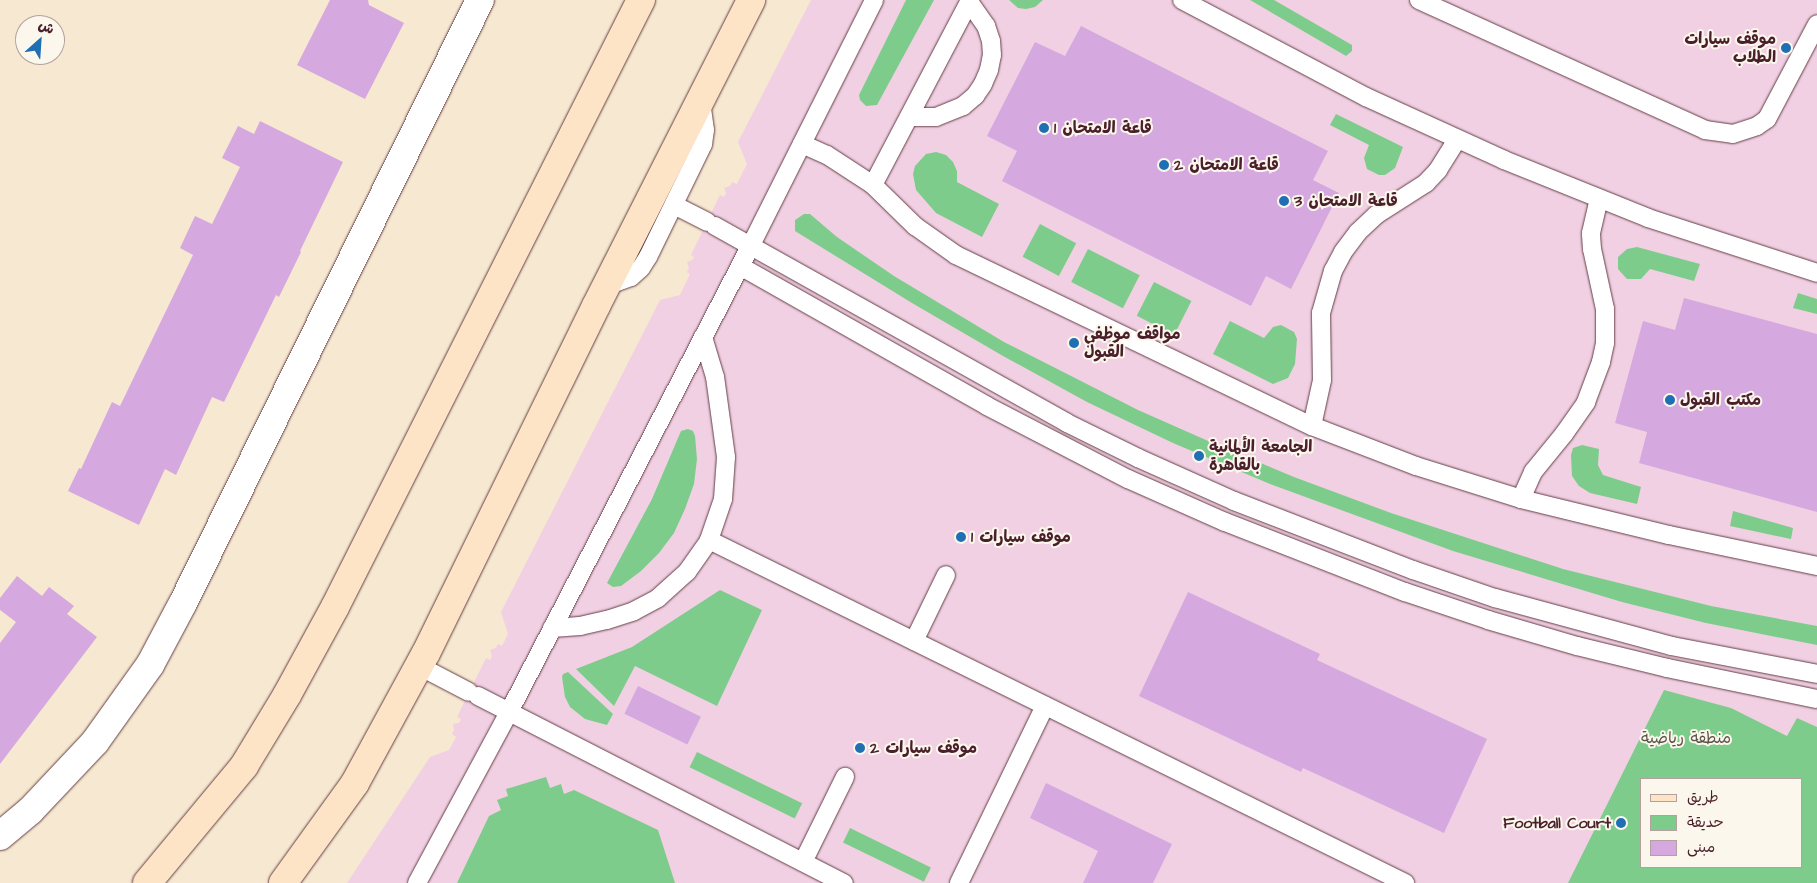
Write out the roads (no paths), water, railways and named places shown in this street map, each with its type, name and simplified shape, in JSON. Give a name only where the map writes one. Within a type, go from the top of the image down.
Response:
[{"type":"main road","points":[[147,883],[244,766],[287,695],[335,607],[642,0]]},
{"type":"main road","points":[[283,883],[355,783],[418,666],[606,286],[751,0]]},
{"type":"street","points":[[0,836],[30,811],[95,742],[150,665],[183,604],[480,0]]},
{"type":"lane","points":[[417,883],[509,712],[751,245],[874,0]]},
{"type":"lane","points":[[1182,0],[1366,98],[1457,140],[1599,199],[1712,240],[1817,273]]},
{"type":"lane","points":[[1419,0],[1704,130],[1734,134],[1757,126],[1767,119],[1817,24]]},
{"type":"lane","points":[[873,185],[969,1],[986,26],[991,41],[992,55],[989,70],[983,84],[963,106],[936,117],[909,117]]},
{"type":"lane","points":[[606,286],[631,277],[641,268],[674,205],[703,144],[705,130],[701,101]]},
{"type":"lane","points":[[1312,426],[1322,380],[1321,313],[1332,271],[1358,232],[1376,215],[1426,183],[1443,163],[1457,140]]},
{"type":"lane","points":[[802,144],[827,155],[873,185],[915,226],[956,255],[1312,426],[1416,466],[1521,498],[1669,535],[1817,566]]},
{"type":"lane","points":[[1521,498],[1533,472],[1564,434],[1586,402],[1601,362],[1605,343],[1605,309],[1592,249],[1591,233],[1599,199]]},
{"type":"lane","points":[[674,205],[751,245],[1067,423],[1138,458],[1234,501],[1413,570],[1504,600],[1672,646],[1817,674]]},
{"type":"lane","points":[[740,266],[987,406],[1128,479],[1234,526],[1405,592],[1488,620],[1577,646],[1667,668],[1817,699]]},
{"type":"lane","points":[[552,628],[580,626],[607,620],[634,611],[658,598],[687,572],[709,540],[723,499],[726,457],[715,377],[703,336]]},
{"type":"lane","points":[[709,540],[1405,883]]},
{"type":"lane","points":[[914,641],[946,575]]},
{"type":"lane","points":[[418,666],[844,883]]},
{"type":"lane","points":[[959,883],[1045,706]]},
{"type":"lane","points":[[803,862],[845,777]]},
{"type":"place","name":"موقف سيارات الطلاب","points":[[1786,48]]},
{"type":"place","name":"قاعة الامتحان 1","points":[[1044,128]]},
{"type":"place","name":"قاعة الامتحان 2","points":[[1164,165]]},
{"type":"place","name":"قاعة الامتحان 3","points":[[1284,201]]},
{"type":"place","name":"مواقف موظفي القبول","points":[[1074,343]]},
{"type":"place","name":"مكتب القبول","points":[[1670,400]]},
{"type":"place","name":"الجامعة الألمانية بالقاهرة","points":[[1199,456]]},
{"type":"place","name":"موقف سيارات 1","points":[[961,537]]},
{"type":"place","name":"موقف سيارات 2","points":[[860,748]]},
{"type":"place","name":"Football Court","points":[[1621,823]]},
{"type":"park label","name":"منطقة رياضية","points":[[1686,738]]}]
